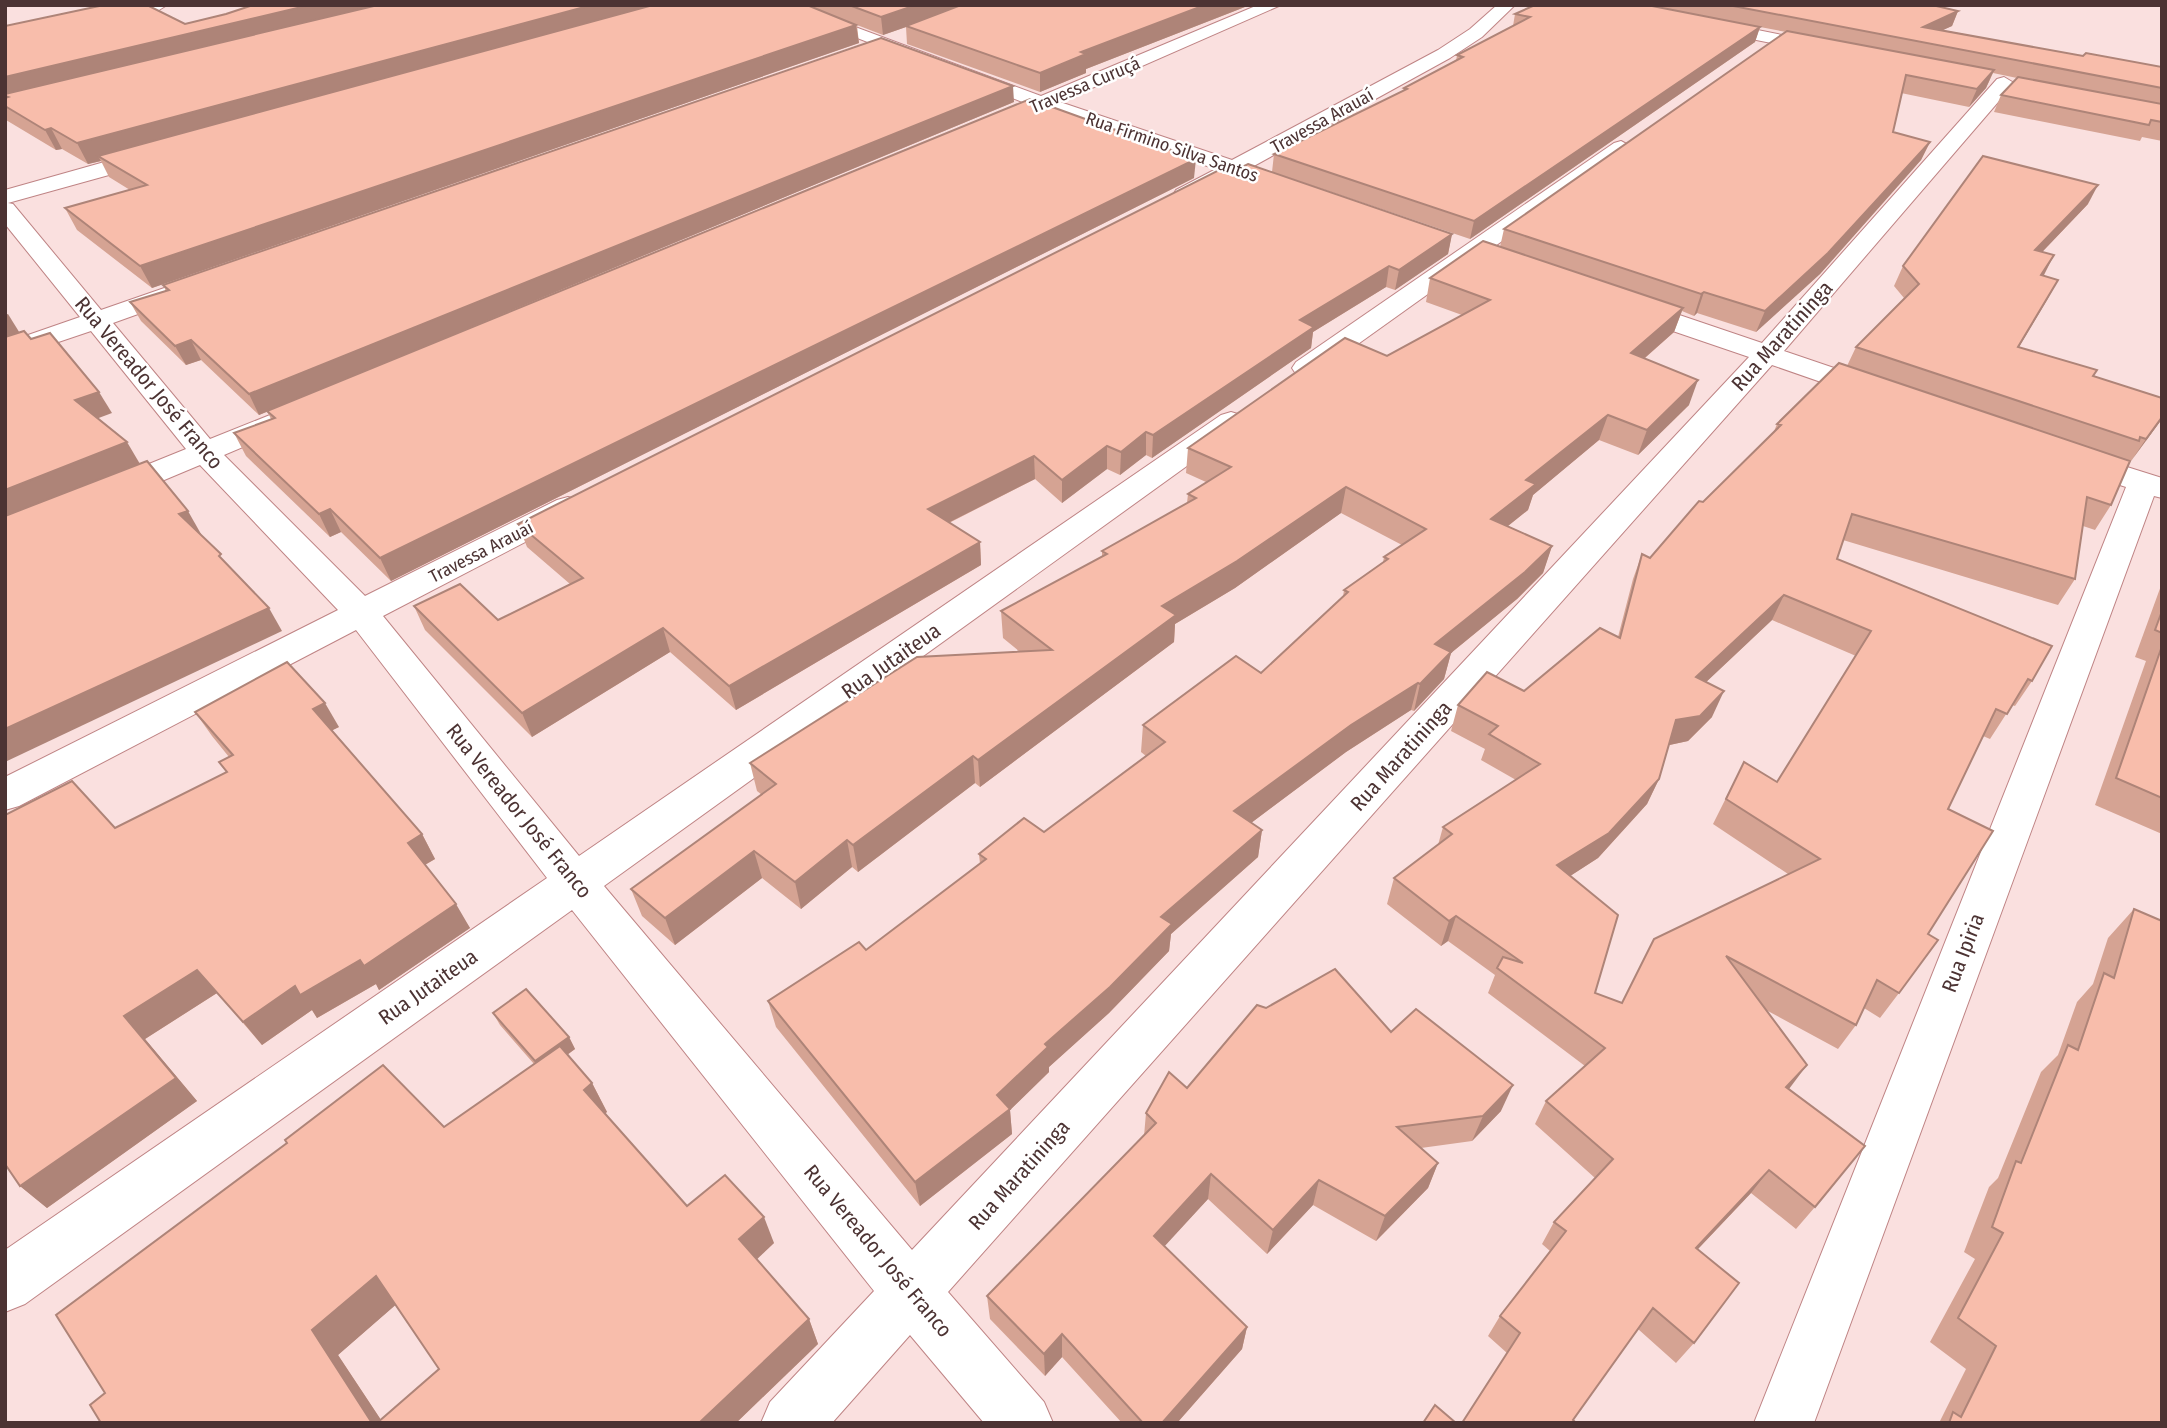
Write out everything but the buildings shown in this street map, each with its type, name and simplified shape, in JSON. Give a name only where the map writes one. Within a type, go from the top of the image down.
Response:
[{"type":"street","points":[[5,39],[159,5]]},
{"type":"street","name":"Rua Firmino Silva Santos","points":[[780,5],[1042,103],[1275,182]]},
{"type":"street","name":"Travessa Curuçá","points":[[1016,114],[1273,5]]},
{"type":"street","name":"Travessa Arauaí","points":[[1162,206],[1236,169],[1444,54],[1476,33],[1507,5]]},
{"type":"street","points":[[1606,5],[1844,52]]},
{"type":"street","points":[[846,57],[922,30]]},
{"type":"street","points":[[1743,63],[1777,39]]},
{"type":"street","name":"Rua Maratininga","points":[[791,1423],[1767,354],[2000,82]]},
{"type":"street","name":"Rua Jutaiteua","points":[[5,1284],[1652,126]]},
{"type":"street","points":[[5,197],[180,148]]},
{"type":"street","name":"Rua Vereador José Franco","points":[[5,209],[204,453],[361,612],[576,883],[911,1293],[1023,1423]]},
{"type":"street","points":[[5,352],[201,284]]},
{"type":"street","points":[[1612,301],[1897,398]]},
{"type":"street","points":[[80,503],[307,410]]},
{"type":"street","points":[[2052,452],[2152,486]]},
{"type":"street","name":"Rua Ipiria","points":[[1784,1423],[2152,486]]},
{"type":"street","name":"Travessa Arauaí","points":[[5,795],[595,494]]}]
